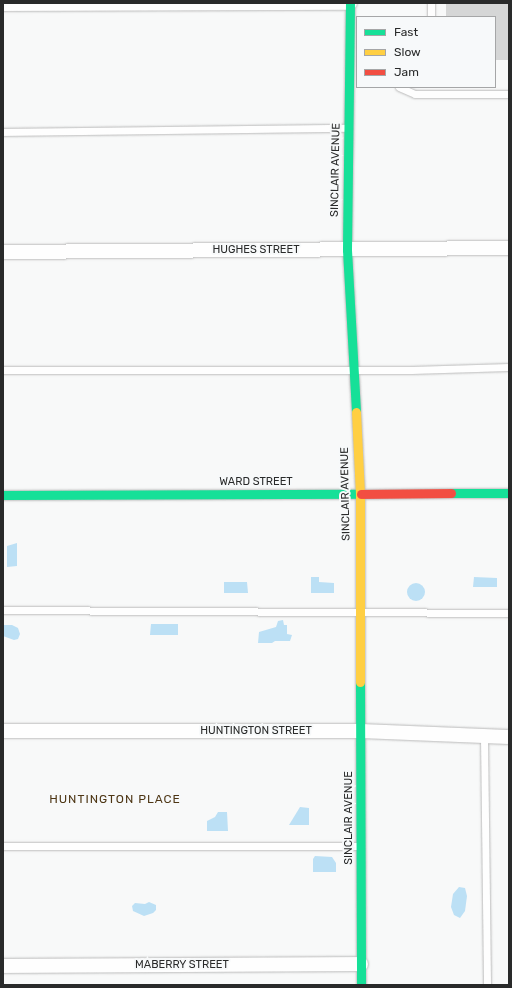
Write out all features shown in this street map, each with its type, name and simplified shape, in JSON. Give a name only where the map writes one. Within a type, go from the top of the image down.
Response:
[{"type":"street","points":[[3,4],[350,3]]},
{"type":"street","name":"SINCLAIR AVENUE","points":[[350,3],[354,18],[349,128],[347,250],[360,494],[362,985]]},
{"type":"street","name":"HUGHES STREET","points":[[3,252],[509,248]]},
{"type":"street","name":"WARD STREET","points":[[3,495],[509,493]]},
{"type":"street","name":"HUNTINGTON STREET","points":[[3,731],[360,731],[509,738]]},
{"type":"street","name":"MABERRY STREET","points":[[3,966],[361,964]]},
{"type":"lane","points":[[431,3],[431,16]]},
{"type":"lane","points":[[401,88],[415,94],[432,90],[509,94]]},
{"type":"lane","points":[[3,132],[349,128]]},
{"type":"lane","points":[[3,370],[411,370],[509,367]]},
{"type":"lane","points":[[3,610],[509,613]]},
{"type":"lane","points":[[484,737],[487,985]]},
{"type":"lane","points":[[3,846],[361,846]]},
{"type":"water","points":[[17,543],[17,566],[7,567],[7,546]]},
{"type":"water","points":[[311,577],[319,577],[319,582],[334,583],[334,593],[311,593]]},
{"type":"water","points":[[474,577],[497,578],[497,587],[473,587]]},
{"type":"water","points":[[224,582],[247,582],[248,593],[224,593]]},
{"type":"water","points":[[416,583],[422,586],[425,592],[422,598],[416,601],[410,598],[407,592],[410,586]]},
{"type":"water","points":[[283,620],[284,625],[287,625],[287,634],[292,635],[290,641],[258,643],[259,632],[276,627],[278,621]]},
{"type":"water","points":[[151,624],[178,624],[178,635],[150,635]]},
{"type":"water","points":[[3,625],[12,625],[18,628],[20,634],[18,639],[14,640],[3,636]]},
{"type":"water","points":[[300,807],[309,808],[309,825],[289,825]]},
{"type":"water","points":[[218,812],[227,812],[228,831],[207,831],[207,821],[215,817]]},
{"type":"water","points":[[315,856],[332,857],[336,863],[336,872],[313,872],[313,859]]},
{"type":"water","points":[[459,887],[465,888],[467,896],[465,911],[460,918],[454,915],[451,907],[453,894]]},
{"type":"water","points":[[149,902],[156,905],[156,910],[153,913],[144,916],[133,911],[132,906],[135,903],[145,904]]},
{"type":"building","points":[[446,3],[509,3],[509,60],[496,60],[496,16],[446,16]]},
{"type":"traffic: fast","points":[[350,3],[347,250],[356,412]]},
{"type":"traffic: fast","points":[[451,493],[509,493]]},
{"type":"traffic: fast","points":[[3,495],[361,494]]},
{"type":"traffic: fast","points":[[360,682],[361,985]]},
{"type":"traffic: slow","points":[[356,412],[360,494],[360,682]]},
{"type":"traffic: jam","points":[[361,494],[451,493]]},
{"type":"district","name":"HUNTINGTON PLACE","points":[[115,800]]}]
